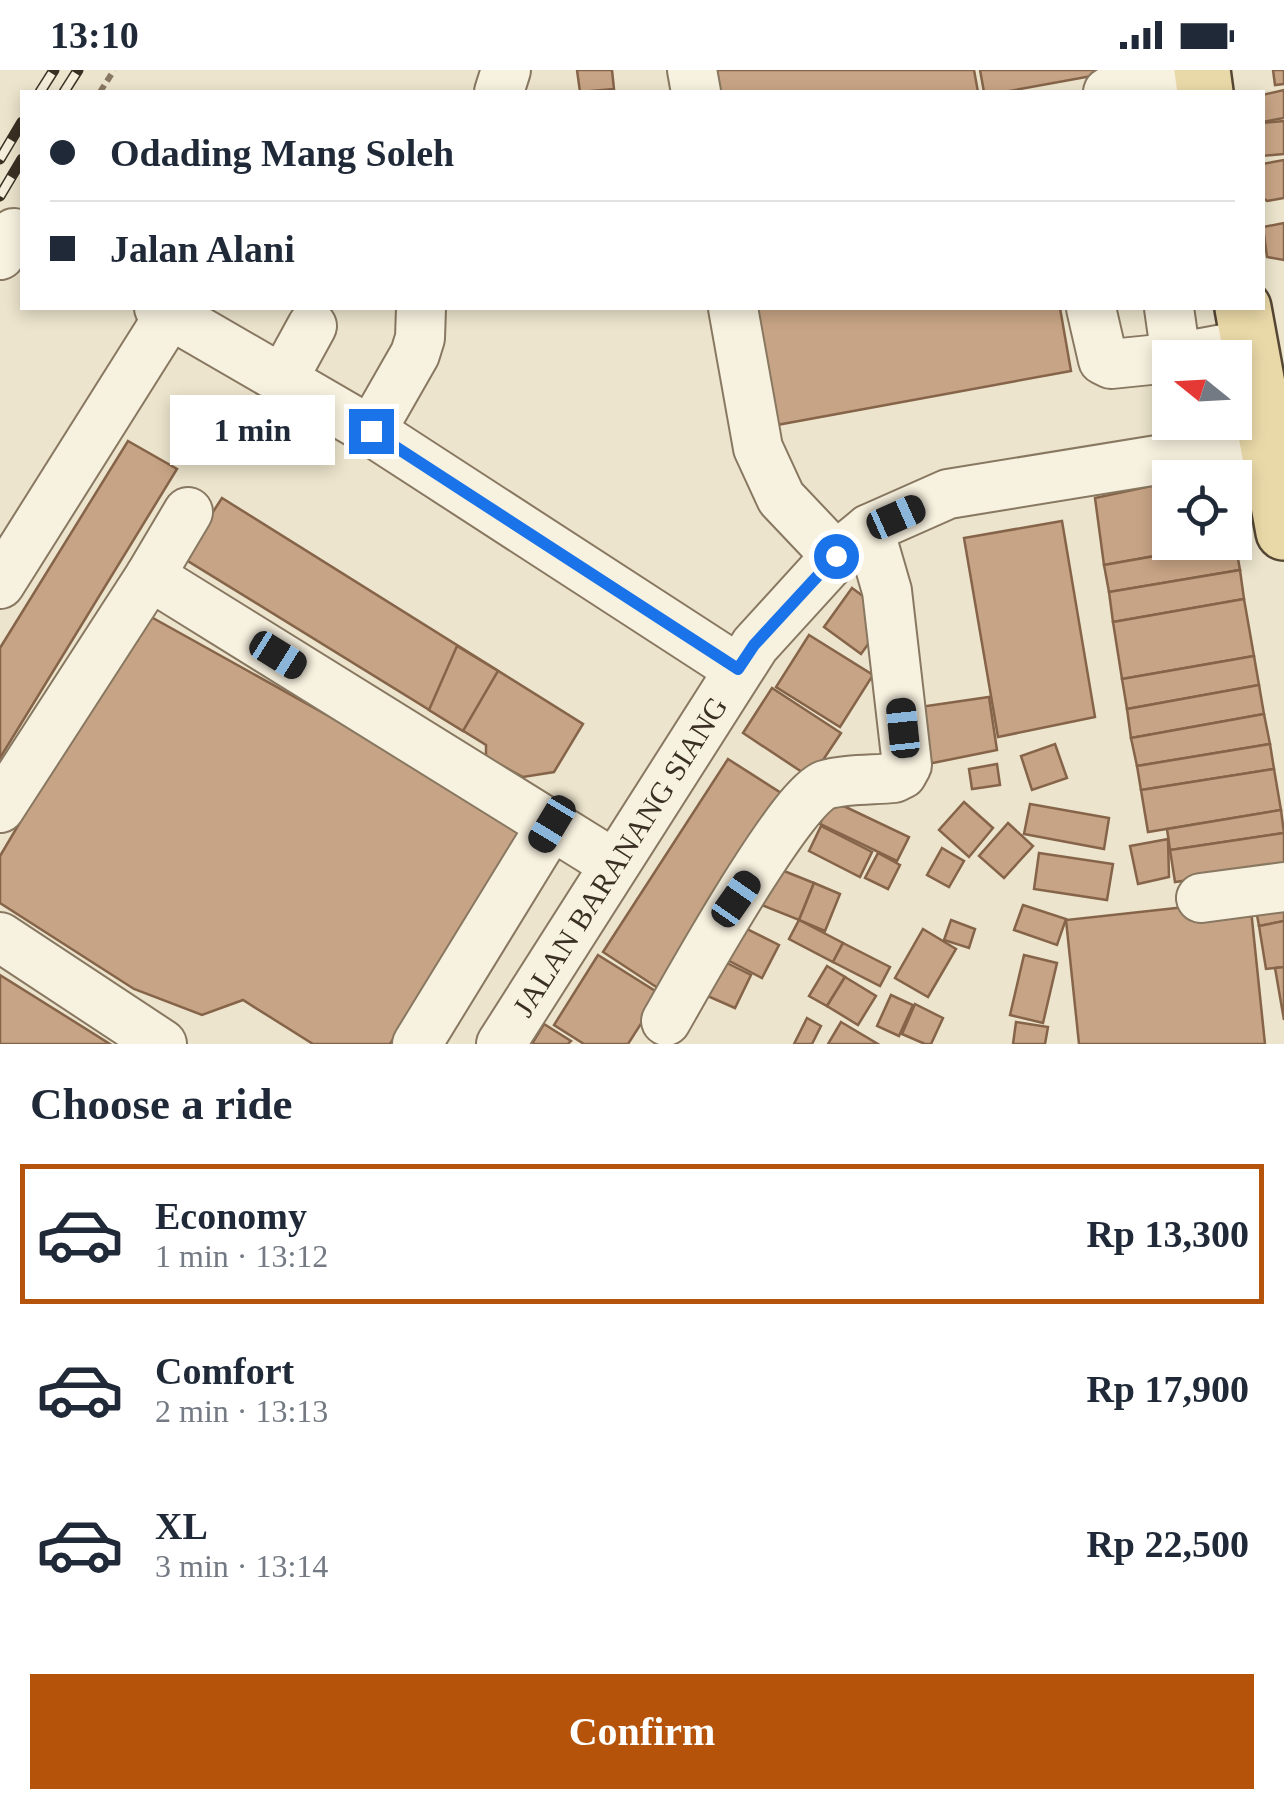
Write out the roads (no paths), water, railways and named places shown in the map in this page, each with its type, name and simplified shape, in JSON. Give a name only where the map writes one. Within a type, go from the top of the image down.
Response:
[{"type":"main road","points":[[1246,326],[1284,532]]},
{"type":"street","points":[[1140,90],[1204,81]]},
{"type":"street","points":[[371,431],[416,354],[421,310]]},
{"type":"street","points":[[666,1021],[736,899],[814,791],[825,785],[894,778],[902,774],[906,765],[888,591],[853,543],[782,498],[758,448],[733,310]]},
{"type":"street","points":[[1091,310],[1102,360],[1111,364],[1152,360]]},
{"type":"street","points":[[1169,310],[1172,340]]},
{"type":"street","points":[[0,584],[165,311],[371,431],[738,669]]},
{"type":"street","points":[[283,379],[312,326]]},
{"type":"street","points":[[1214,340],[1246,326]]},
{"type":"street","name":"JALAN BARANANG SIANG","points":[[502,1044],[754,645],[853,543],[948,494],[1268,442]]},
{"type":"street","points":[[0,808],[188,512]]},
{"type":"street","points":[[150,576],[614,864]]},
{"type":"street","points":[[417,1044],[552,824]]},
{"type":"street","points":[[1202,898],[1284,887]]},
{"type":"street","points":[[0,938],[162,1044]]},
{"type":"railway","points":[[41,90],[54,70]]},
{"type":"railway","points":[[65,90],[78,70]]},
{"type":"railway","points":[[0,159],[20,125]]},
{"type":"railway","points":[[0,196],[20,162]]}]
